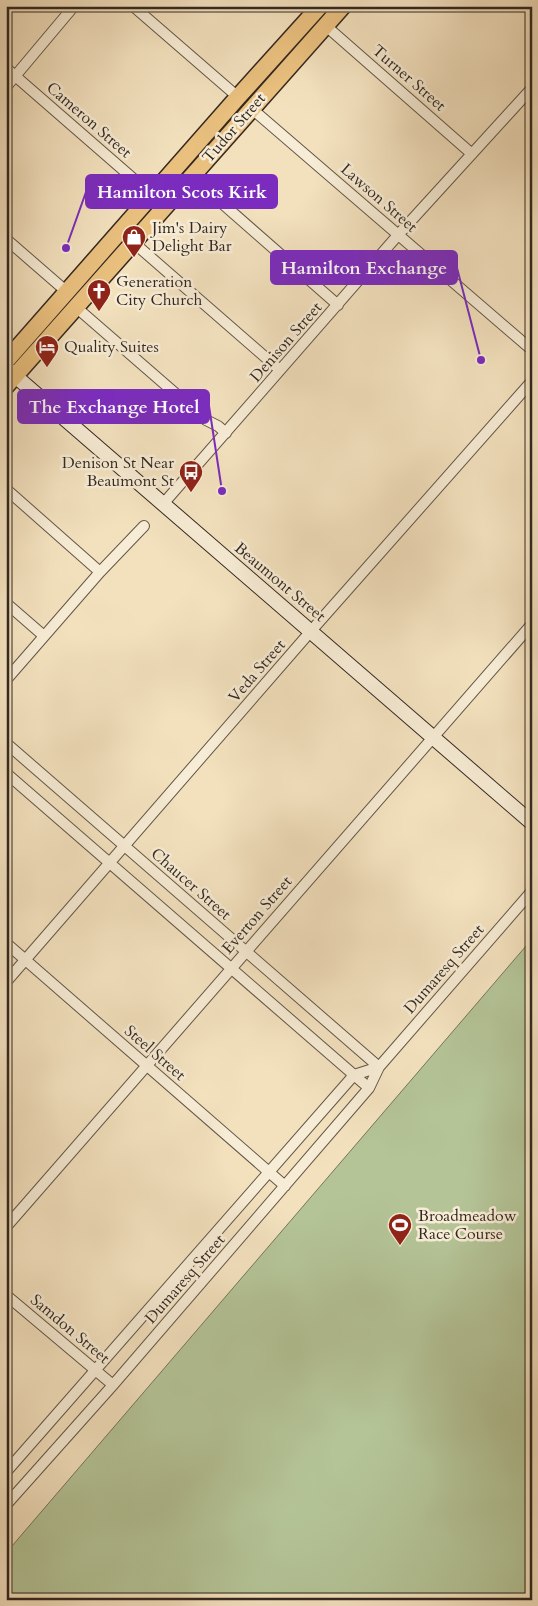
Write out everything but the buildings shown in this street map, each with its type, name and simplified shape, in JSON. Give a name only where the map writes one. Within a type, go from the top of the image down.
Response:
[{"type":"main road","name":"Tudor Street","points":[[6,362],[320,6]]},
{"type":"main road","name":"Tudor Street","points":[[9,377],[77,308],[132,242],[343,6]]},
{"type":"street","points":[[6,87],[74,6]]},
{"type":"street","points":[[133,6],[238,97]]},
{"type":"street","name":"Turner Street","points":[[326,26],[472,154]]},
{"type":"street","name":"Cameron Street","points":[[6,68],[152,195]]},
{"type":"street","name":"Denison Street","points":[[163,504],[398,235],[532,88]]},
{"type":"street","name":"Lawson Street","points":[[251,108],[532,350]]},
{"type":"street","points":[[192,176],[338,305]]},
{"type":"street","points":[[6,240],[67,292]]},
{"type":"street","points":[[132,242],[280,370]]},
{"type":"street","points":[[77,308],[206,420],[218,426],[226,433]]},
{"type":"street","name":"Beaumont Street","points":[[9,377],[163,504],[532,823]]},
{"type":"street","name":"Veda Street","points":[[6,982],[311,631],[532,381]]},
{"type":"street","points":[[6,489],[100,572]]},
{"type":"street","points":[[6,680],[100,572],[144,526]]},
{"type":"street","points":[[6,603],[44,636]]},
{"type":"street","name":"Everton Street","points":[[6,1227],[532,624]]},
{"type":"street","name":"Chaucer Street","points":[[6,743],[379,1067]]},
{"type":"street","points":[[6,773],[232,967],[369,1088]]},
{"type":"street","name":"Dumaresq Street","points":[[6,1505],[113,1385],[369,1088],[379,1067],[532,891]]},
{"type":"street","name":"Steel Street","points":[[6,943],[285,1186]]},
{"type":"street","points":[[354,1075],[379,1067]]},
{"type":"street","name":"Dumaresq Street","points":[[6,1472],[354,1075]]},
{"type":"street","name":"Samdon Street","points":[[6,1295],[113,1385]]},
{"type":"green space","name":"Broadmeadow Race Course","points":[[532,939],[532,1600],[6,1600],[6,1553]]},
{"type":"place","name":"Hamilton Scots Kirk","points":[[66,248]]},
{"type":"place","name":"Jim's Dairy Delight Bar","points":[[134,258]]},
{"type":"place","name":"Generation City Church","points":[[99,312]]},
{"type":"place","name":"Hamilton Exchange","points":[[481,360]]},
{"type":"place","name":"Quality Suites","points":[[47,368]]},
{"type":"place","name":"The Exchange Hotel","points":[[222,491]]},
{"type":"place","name":"Denison St Near Beaumont St","points":[[191,493]]},
{"type":"place","name":"Broadmeadow Race Course","points":[[400,1246]]}]
